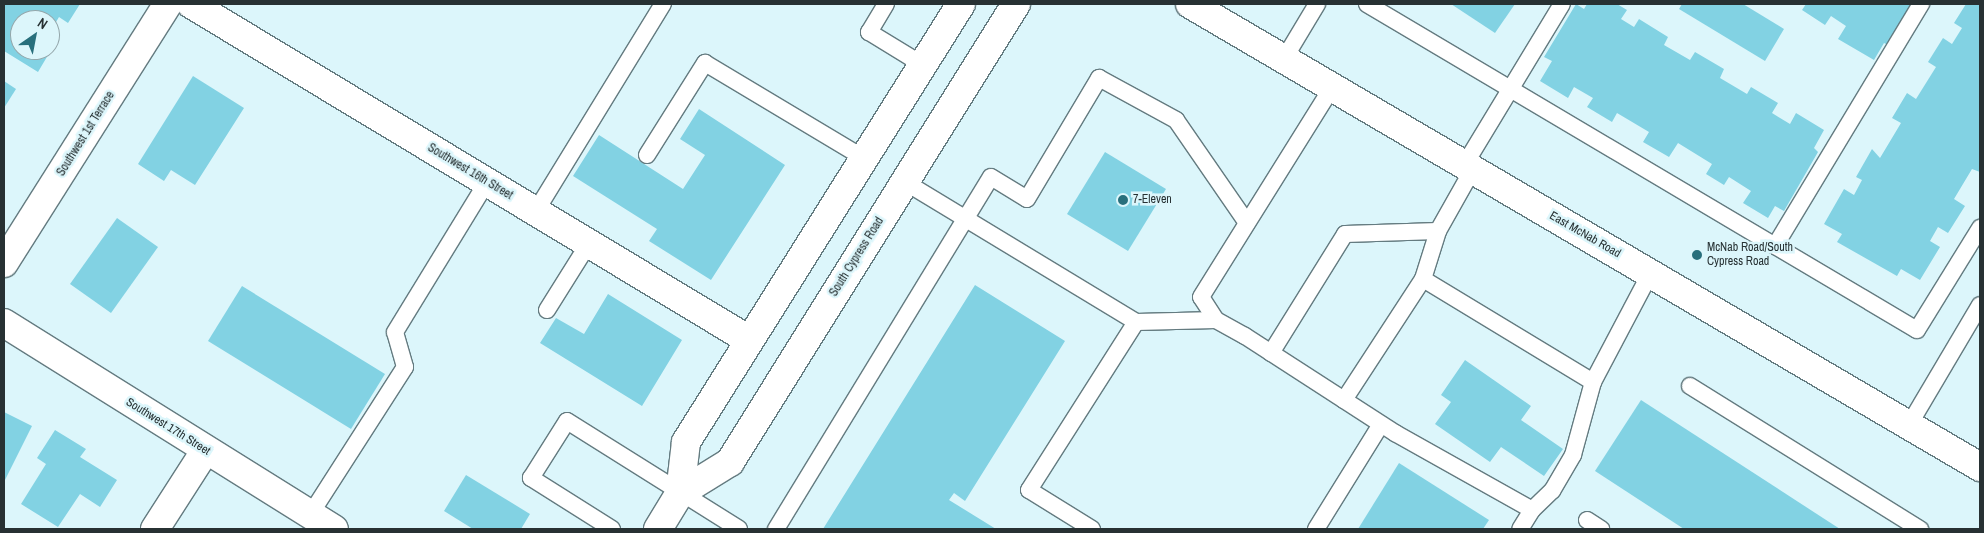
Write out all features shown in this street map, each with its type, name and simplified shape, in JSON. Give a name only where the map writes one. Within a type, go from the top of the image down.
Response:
[{"type":"street","name":"Southwest 1st Terrace","points":[[4,263],[168,4]]},
{"type":"street","name":"Southwest 16th Street","points":[[191,4],[750,340]]},
{"type":"street","name":"South Cypress Road","points":[[658,529],[680,493],[686,442],[961,4]]},
{"type":"street","name":"South Cypress Road","points":[[680,493],[730,462],[1016,4]]},
{"type":"street","name":"East McNab Road","points":[[1190,4],[1980,467]]},
{"type":"street","name":"Southwest 17th Street","points":[[4,324],[334,529]]},
{"type":"street","points":[[155,529],[205,450]]},
{"type":"lane","points":[[536,211],[663,4]]},
{"type":"lane","points":[[1284,59],[1317,4]]},
{"type":"lane","points":[[1367,4],[1917,330],[1980,228]]},
{"type":"lane","points":[[1344,400],[1423,279],[1438,231],[1469,167],[1510,88],[1562,4]]},
{"type":"lane","points":[[1775,246],[1921,4]]},
{"type":"lane","points":[[879,6],[869,32],[923,65]]},
{"type":"lane","points":[[647,155],[705,63],[864,158]]},
{"type":"lane","points":[[776,529],[991,178],[1027,199],[1099,78],[1176,120],[1247,223]]},
{"type":"lane","points":[[1332,87],[1202,296],[1216,320],[1381,424],[1532,510]]},
{"type":"lane","points":[[310,515],[405,367],[395,332],[487,182]]},
{"type":"lane","points":[[905,182],[1136,322],[1216,320]]},
{"type":"lane","points":[[1271,353],[1345,234],[1438,231]]},
{"type":"lane","points":[[547,310],[589,243]]},
{"type":"lane","points":[[1520,529],[1532,510],[1552,490],[1574,455],[1593,382],[1650,274]]},
{"type":"lane","points":[[1423,279],[1593,382]]},
{"type":"lane","points":[[1909,425],[1980,305]]},
{"type":"lane","points":[[1092,529],[1029,490],[1136,322]]},
{"type":"lane","points":[[1690,386],[1920,529]]},
{"type":"lane","points":[[612,529],[531,478],[567,421],[739,529]]},
{"type":"lane","points":[[1316,529],[1381,424]]},
{"type":"lane","points":[[1587,520],[1601,529]]},
{"type":"building","points":[[4,4],[80,4],[68,23],[60,18],[60,10],[10,10],[10,55],[4,51]]},
{"type":"building","points":[[1451,4],[1515,4],[1495,33]]},
{"type":"building","points":[[1576,4],[1584,9],[1587,4],[1617,4],[1627,10],[1621,19],[1634,27],[1639,19],[1668,37],[1664,45],[1690,60],[1695,52],[1724,69],[1720,78],[1747,94],[1751,87],[1778,103],[1772,113],[1790,124],[1796,113],[1824,130],[1814,148],[1818,152],[1784,211],[1775,206],[1768,218],[1743,203],[1751,191],[1729,177],[1724,185],[1706,174],[1712,164],[1678,143],[1669,157],[1643,142],[1649,132],[1617,113],[1612,122],[1587,107],[1593,98],[1574,87],[1568,98],[1540,81],[1552,61],[1544,57]]},
{"type":"building","points":[[1682,4],[1743,4],[1784,29],[1765,61],[1679,9]]},
{"type":"building","points":[[1806,4],[1917,4],[1892,47],[1884,43],[1874,60],[1838,39],[1846,26],[1831,16],[1825,25],[1802,10]]},
{"type":"building","points":[[1966,4],[1980,4],[1980,172],[1972,169],[1954,199],[1965,206],[1948,233],[1938,227],[1930,241],[1940,247],[1920,280],[1901,269],[1897,276],[1837,242],[1842,234],[1824,224],[1844,189],[1854,195],[1862,180],[1856,177],[1872,149],[1880,158],[1901,123],[1892,118],[1907,93],[1916,99],[1936,67],[1928,62],[1943,38],[1952,44],[1962,28],[1954,23]]},
{"type":"building","points":[[19,60],[45,60],[38,72]]},
{"type":"building","points":[[193,76],[244,108],[195,185],[171,170],[164,181],[138,164]]},
{"type":"building","points":[[4,81],[16,89],[4,108]]},
{"type":"building","points":[[699,109],[785,165],[711,280],[649,241],[657,229],[573,176],[599,135],[683,189],[705,155],[680,139]]},
{"type":"building","points":[[1105,152],[1166,189],[1128,251],[1067,214]]},
{"type":"building","points":[[117,218],[158,247],[111,313],[70,284]]},
{"type":"building","points":[[975,285],[1065,341],[965,501],[954,493],[949,500],[996,529],[823,529]]},
{"type":"building","points":[[242,286],[385,374],[351,429],[208,341]]},
{"type":"building","points":[[608,294],[682,340],[642,406],[540,343],[556,318],[584,334]]},
{"type":"building","points":[[1465,360],[1531,406],[1521,420],[1563,449],[1544,476],[1501,447],[1490,462],[1435,424],[1451,402],[1441,395]]},
{"type":"building","points":[[1641,400],[1840,529],[1684,529],[1595,471]]},
{"type":"building","points":[[4,412],[32,426],[4,482]]},
{"type":"building","points":[[55,430],[86,449],[80,457],[117,480],[100,507],[80,494],[58,527],[21,504],[46,464],[37,458]]},
{"type":"building","points":[[1399,463],[1489,520],[1483,529],[1358,529]]},
{"type":"building","points":[[466,475],[530,514],[521,529],[473,529],[444,511]]},
{"type":"place","name":"7-Eleven","points":[[1123,200]]},
{"type":"place","name":"McNab Road/South Cypress Road","points":[[1697,255]]}]
